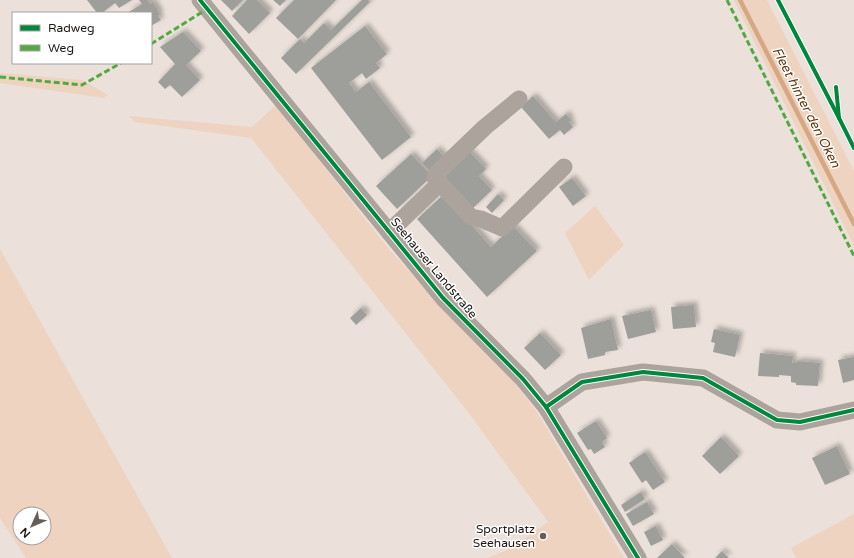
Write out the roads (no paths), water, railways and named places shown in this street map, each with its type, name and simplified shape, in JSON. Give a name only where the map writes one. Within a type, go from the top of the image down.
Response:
[{"type":"street","name":"Seehauser Landstraße","points":[[200,0],[442,298],[524,379],[546,407],[638,558]]},
{"type":"street","points":[[519,99],[485,127],[436,174],[435,178],[471,217],[481,219],[502,228],[564,166]]},
{"type":"street","points":[[389,232],[440,183]]},
{"type":"street","points":[[546,407],[582,382],[643,372],[703,378],[777,420],[800,422],[854,410]]},
{"type":"waterway","name":"Fleet hinter den Oken","points":[[740,0],[854,224]]},
{"type":"place","name":"Sportplatz Seehausen","points":[[543,536]]}]
